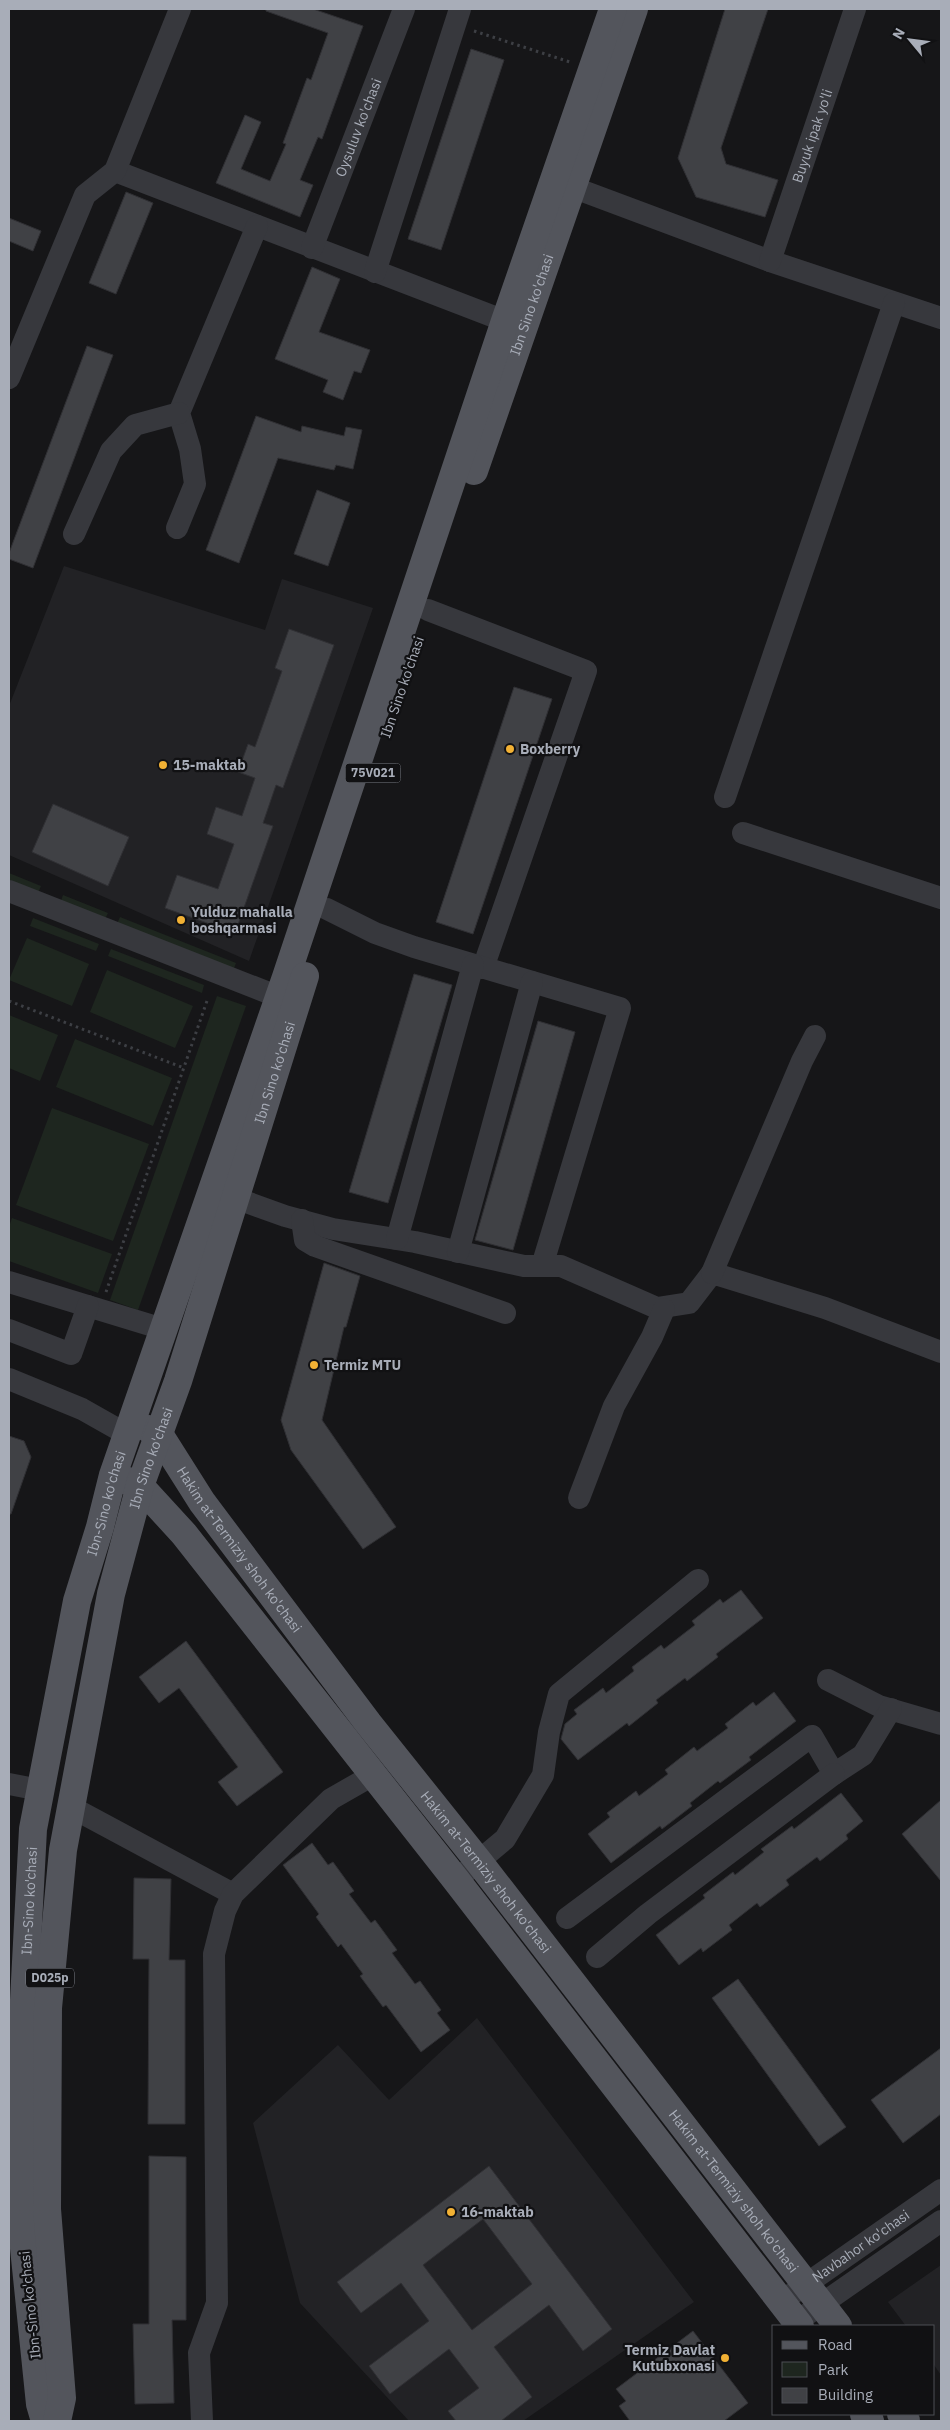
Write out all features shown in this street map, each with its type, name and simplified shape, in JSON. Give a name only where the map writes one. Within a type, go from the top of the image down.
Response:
[{"type":"main road","name":"Ibn Sino ko'chasi","points":[[131,1428],[163,1329],[279,997],[505,321],[613,9]]},
{"type":"main road","name":"Ibn Sino ko'chasi","points":[[126,1541],[140,1486],[160,1434],[327,909],[428,610],[451,536],[634,9]]},
{"type":"main road","points":[[131,1428],[160,1434]]},
{"type":"main road","name":"Ibn-Sino ko'chasi","points":[[45,2421],[40,2404],[24,2248],[15,2185],[33,1830],[77,1601],[113,1476],[131,1428]]},
{"type":"main road","name":"Hakim at-Termiziy shoh ko'chasi","points":[[160,1434],[202,1502],[338,1684],[480,1862],[837,2325]]},
{"type":"main road","name":"Hakim at-Termiziy shoh ko'chasi","points":[[113,1476],[140,1486],[174,1523],[456,1880],[793,2316]]},
{"type":"main road","points":[[126,1541],[153,1528],[174,1523]]},
{"type":"main road","name":"Ibn-Sino ko'chasi","points":[[57,2421],[62,2398],[47,2209],[48,2008],[62,1850],[111,1594],[126,1541]]},
{"type":"street","points":[[9,378],[85,196],[115,171],[180,9]]},
{"type":"street","name":"Oysuluv ko'chasi","points":[[312,248],[404,9]]},
{"type":"street","name":"Buyuk ipak yo'li","points":[[770,261],[855,9]]},
{"type":"street","points":[[375,272],[457,17]]},
{"type":"street","points":[[115,171],[505,321]]},
{"type":"street","points":[[572,187],[770,261],[941,318]]},
{"type":"street","points":[[177,528],[195,484],[190,450],[179,413],[257,226]]},
{"type":"street","points":[[725,797],[894,303]]},
{"type":"street","points":[[74,534],[111,451],[135,425],[179,413]]},
{"type":"street","points":[[397,1239],[478,966],[586,671],[428,610]]},
{"type":"street","points":[[743,832],[941,898]]},
{"type":"street","points":[[9,891],[279,997]]},
{"type":"street","points":[[327,909],[375,933],[620,1008],[542,1266]]},
{"type":"street","points":[[458,1252],[532,982]]},
{"type":"street","points":[[235,1198],[333,1229],[397,1239],[524,1266],[561,1266],[657,1308],[664,1309],[689,1303],[712,1274],[802,1061],[815,1036]]},
{"type":"street","points":[[302,1220],[305,1240],[315,1246],[505,1313]]},
{"type":"street","points":[[712,1274],[825,1308],[941,1352]]},
{"type":"street","points":[[9,1282],[163,1329]]},
{"type":"street","points":[[9,1330],[71,1354],[88,1306]]},
{"type":"street","points":[[579,1498],[614,1406],[652,1337],[664,1309]]},
{"type":"street","points":[[9,1379],[131,1428]]},
{"type":"street","points":[[456,1880],[506,1839],[544,1774],[549,1732],[559,1694],[698,1580]]},
{"type":"street","points":[[828,1680],[879,1706],[941,1724]]},
{"type":"street","points":[[597,1957],[648,1914],[834,1774],[863,1755],[891,1709]]},
{"type":"street","points":[[567,1918],[812,1736],[834,1774]]},
{"type":"street","points":[[202,2421],[199,2353],[217,2303],[214,1954],[225,1911],[233,1894],[331,1799],[373,1775]]},
{"type":"street","points":[[9,1784],[40,1790]]},
{"type":"street","points":[[71,1807],[118,1830],[233,1894]]},
{"type":"street","name":"Navbahor ko'chasi","points":[[793,2316],[814,2293],[941,2190]]},
{"type":"street","name":"Navbahor ko'chasi","points":[[814,2293],[941,2221]]},
{"type":"path","points":[[457,17],[591,70]]},
{"type":"path","points":[[106,1293],[208,998]]},
{"type":"path","points":[[9,1001],[184,1068]]},
{"type":"shaded area","name":"15-maktab","points":[[64,566],[265,630],[282,579],[373,608],[249,961],[9,855],[9,706]]},
{"type":"shaded area","name":"16-maktab","points":[[477,2018],[694,2302],[523,2421],[409,2421],[300,2303],[253,2123],[338,2045],[389,2100]]},
{"type":"shaded area","points":[[941,2265],[941,2375],[935,2366],[935,2325],[905,2325],[888,2302]]},
{"type":"green space","points":[[9,873],[41,886],[38,893],[9,881]]},
{"type":"green space","points":[[63,895],[108,913],[105,919],[61,901]]},
{"type":"green space","points":[[120,917],[236,963],[233,971],[117,924]]},
{"type":"green space","points":[[33,918],[99,944],[96,951],[30,926]]},
{"type":"green space","points":[[27,938],[89,964],[72,1006],[9,980]]},
{"type":"green space","points":[[111,949],[204,985],[202,993],[108,956]]},
{"type":"green space","points":[[107,970],[193,1006],[175,1048],[90,1012]]},
{"type":"green space","points":[[217,996],[246,1006],[138,1310],[110,1300]]},
{"type":"green space","points":[[9,1015],[58,1035],[40,1081],[9,1068]]},
{"type":"green space","points":[[75,1039],[172,1078],[153,1126],[56,1087]]},
{"type":"green space","points":[[52,1108],[149,1144],[113,1241],[16,1205]]},
{"type":"green space","points":[[12,1218],[112,1254],[98,1293],[9,1261],[9,1227]]},
{"type":"building","points":[[266,9],[313,9],[363,26],[322,139],[318,137],[300,180],[313,185],[300,217],[216,183],[245,115],[261,122],[241,169],[270,181],[286,144],[283,143],[307,78],[311,80],[328,33],[266,11]]},
{"type":"building","points":[[725,9],[768,9],[721,148],[726,164],[778,180],[765,217],[696,197],[678,158]]},
{"type":"building","points":[[471,49],[504,60],[441,250],[408,239]]},
{"type":"building","points":[[126,192],[153,203],[116,294],[89,283]]},
{"type":"building","points":[[9,218],[41,231],[33,251],[9,241]]},
{"type":"building","points":[[312,267],[340,279],[319,332],[370,350],[361,373],[354,371],[343,400],[323,392],[328,380],[275,359]]},
{"type":"building","points":[[87,346],[113,355],[33,568],[9,559],[9,553]]},
{"type":"building","points":[[256,416],[301,432],[302,426],[344,436],[346,427],[362,430],[353,469],[336,465],[334,470],[278,458],[239,563],[206,550]]},
{"type":"building","points":[[317,490],[350,503],[328,566],[294,554]]},
{"type":"building","points":[[289,629],[334,645],[283,788],[276,785],[263,823],[273,826],[235,933],[165,908],[177,875],[218,889],[234,844],[207,834],[216,807],[242,816],[255,778],[238,772],[248,744],[255,747],[282,671],[275,668]]},
{"type":"building","points":[[514,687],[552,699],[473,934],[436,922]]},
{"type":"building","points":[[53,804],[129,837],[108,886],[32,852]]},
{"type":"building","points":[[414,974],[452,985],[388,1203],[349,1192]]},
{"type":"building","points":[[538,1021],[575,1032],[513,1250],[475,1240]]},
{"type":"building","points":[[324,1263],[360,1276],[346,1327],[344,1327],[322,1420],[396,1527],[363,1549],[291,1450],[281,1420]]},
{"type":"building","points":[[9,1436],[24,1441],[31,1457],[11,1514],[9,1514]]},
{"type":"building","points":[[741,1590],[763,1618],[716,1654],[718,1657],[687,1681],[685,1678],[656,1700],[658,1703],[629,1726],[627,1723],[578,1760],[561,1739],[565,1724],[577,1714],[574,1710],[603,1688],[606,1693],[634,1671],[632,1667],[661,1645],[664,1649],[695,1625],[692,1621],[720,1599],[723,1603]]},
{"type":"building","points":[[186,1641],[283,1772],[237,1806],[218,1782],[238,1767],[179,1688],[159,1703],[139,1677]]},
{"type":"building","points":[[774,1692],[796,1721],[749,1757],[751,1760],[720,1783],[718,1781],[690,1803],[692,1806],[662,1829],[660,1826],[611,1863],[588,1834],[610,1817],[607,1813],[636,1791],[639,1796],[668,1774],[665,1770],[694,1747],[697,1751],[728,1728],[725,1724],[753,1702],[756,1706]]},
{"type":"building","points":[[841,1793],[863,1821],[846,1835],[848,1839],[820,1861],[817,1857],[786,1880],[789,1885],[760,1907],[757,1903],[729,1925],[732,1930],[703,1952],[701,1948],[679,1965],[656,1935],[705,1898],[703,1895],[733,1872],[735,1875],[764,1852],[761,1849],[792,1826],[794,1829]]},
{"type":"building","points":[[941,1800],[941,1881],[902,1834]]},
{"type":"building","points":[[312,1843],[328,1865],[333,1862],[354,1891],[349,1894],[371,1923],[375,1920],[397,1950],[392,1953],[415,1984],[420,1981],[441,2010],[437,2013],[450,2030],[421,2052],[386,2005],[383,2007],[360,1976],[363,1974],[341,1944],[338,1947],[316,1917],[319,1914],[283,1865]]},
{"type":"building","points":[[134,1878],[171,1879],[169,1960],[185,1960],[185,2124],[148,2124],[149,1959],[133,1959]]},
{"type":"building","points":[[738,1979],[846,2127],[819,2146],[712,1998]]},
{"type":"building","points":[[941,2048],[941,2114],[903,2143],[871,2100]]},
{"type":"building","points":[[149,2156],[186,2157],[186,2320],[172,2320],[174,2403],[135,2404],[133,2324],[149,2324]]},
{"type":"building","points":[[489,2166],[612,2329],[583,2351],[549,2305],[494,2347],[532,2397],[501,2421],[456,2421],[448,2411],[479,2388],[449,2349],[390,2394],[369,2366],[429,2321],[401,2283],[361,2313],[337,2282]],"holes":[[[483,2219],[532,2284],[472,2330],[423,2265]]]},
{"type":"building","points":[[693,2331],[748,2403],[724,2421],[630,2421],[619,2406],[626,2401],[616,2389]]},
{"type":"place","name":"Boxberry","points":[[510,749]]},
{"type":"place","name":"15-maktab","points":[[163,765]]},
{"type":"place","name":"Yulduz mahalla boshqarmasi","points":[[181,920]]},
{"type":"place","name":"Termiz MTU","points":[[314,1365]]},
{"type":"place","name":"16-maktab","points":[[451,2212]]},
{"type":"place","name":"Termiz Davlat Kutubxonasi","points":[[725,2358]]}]
